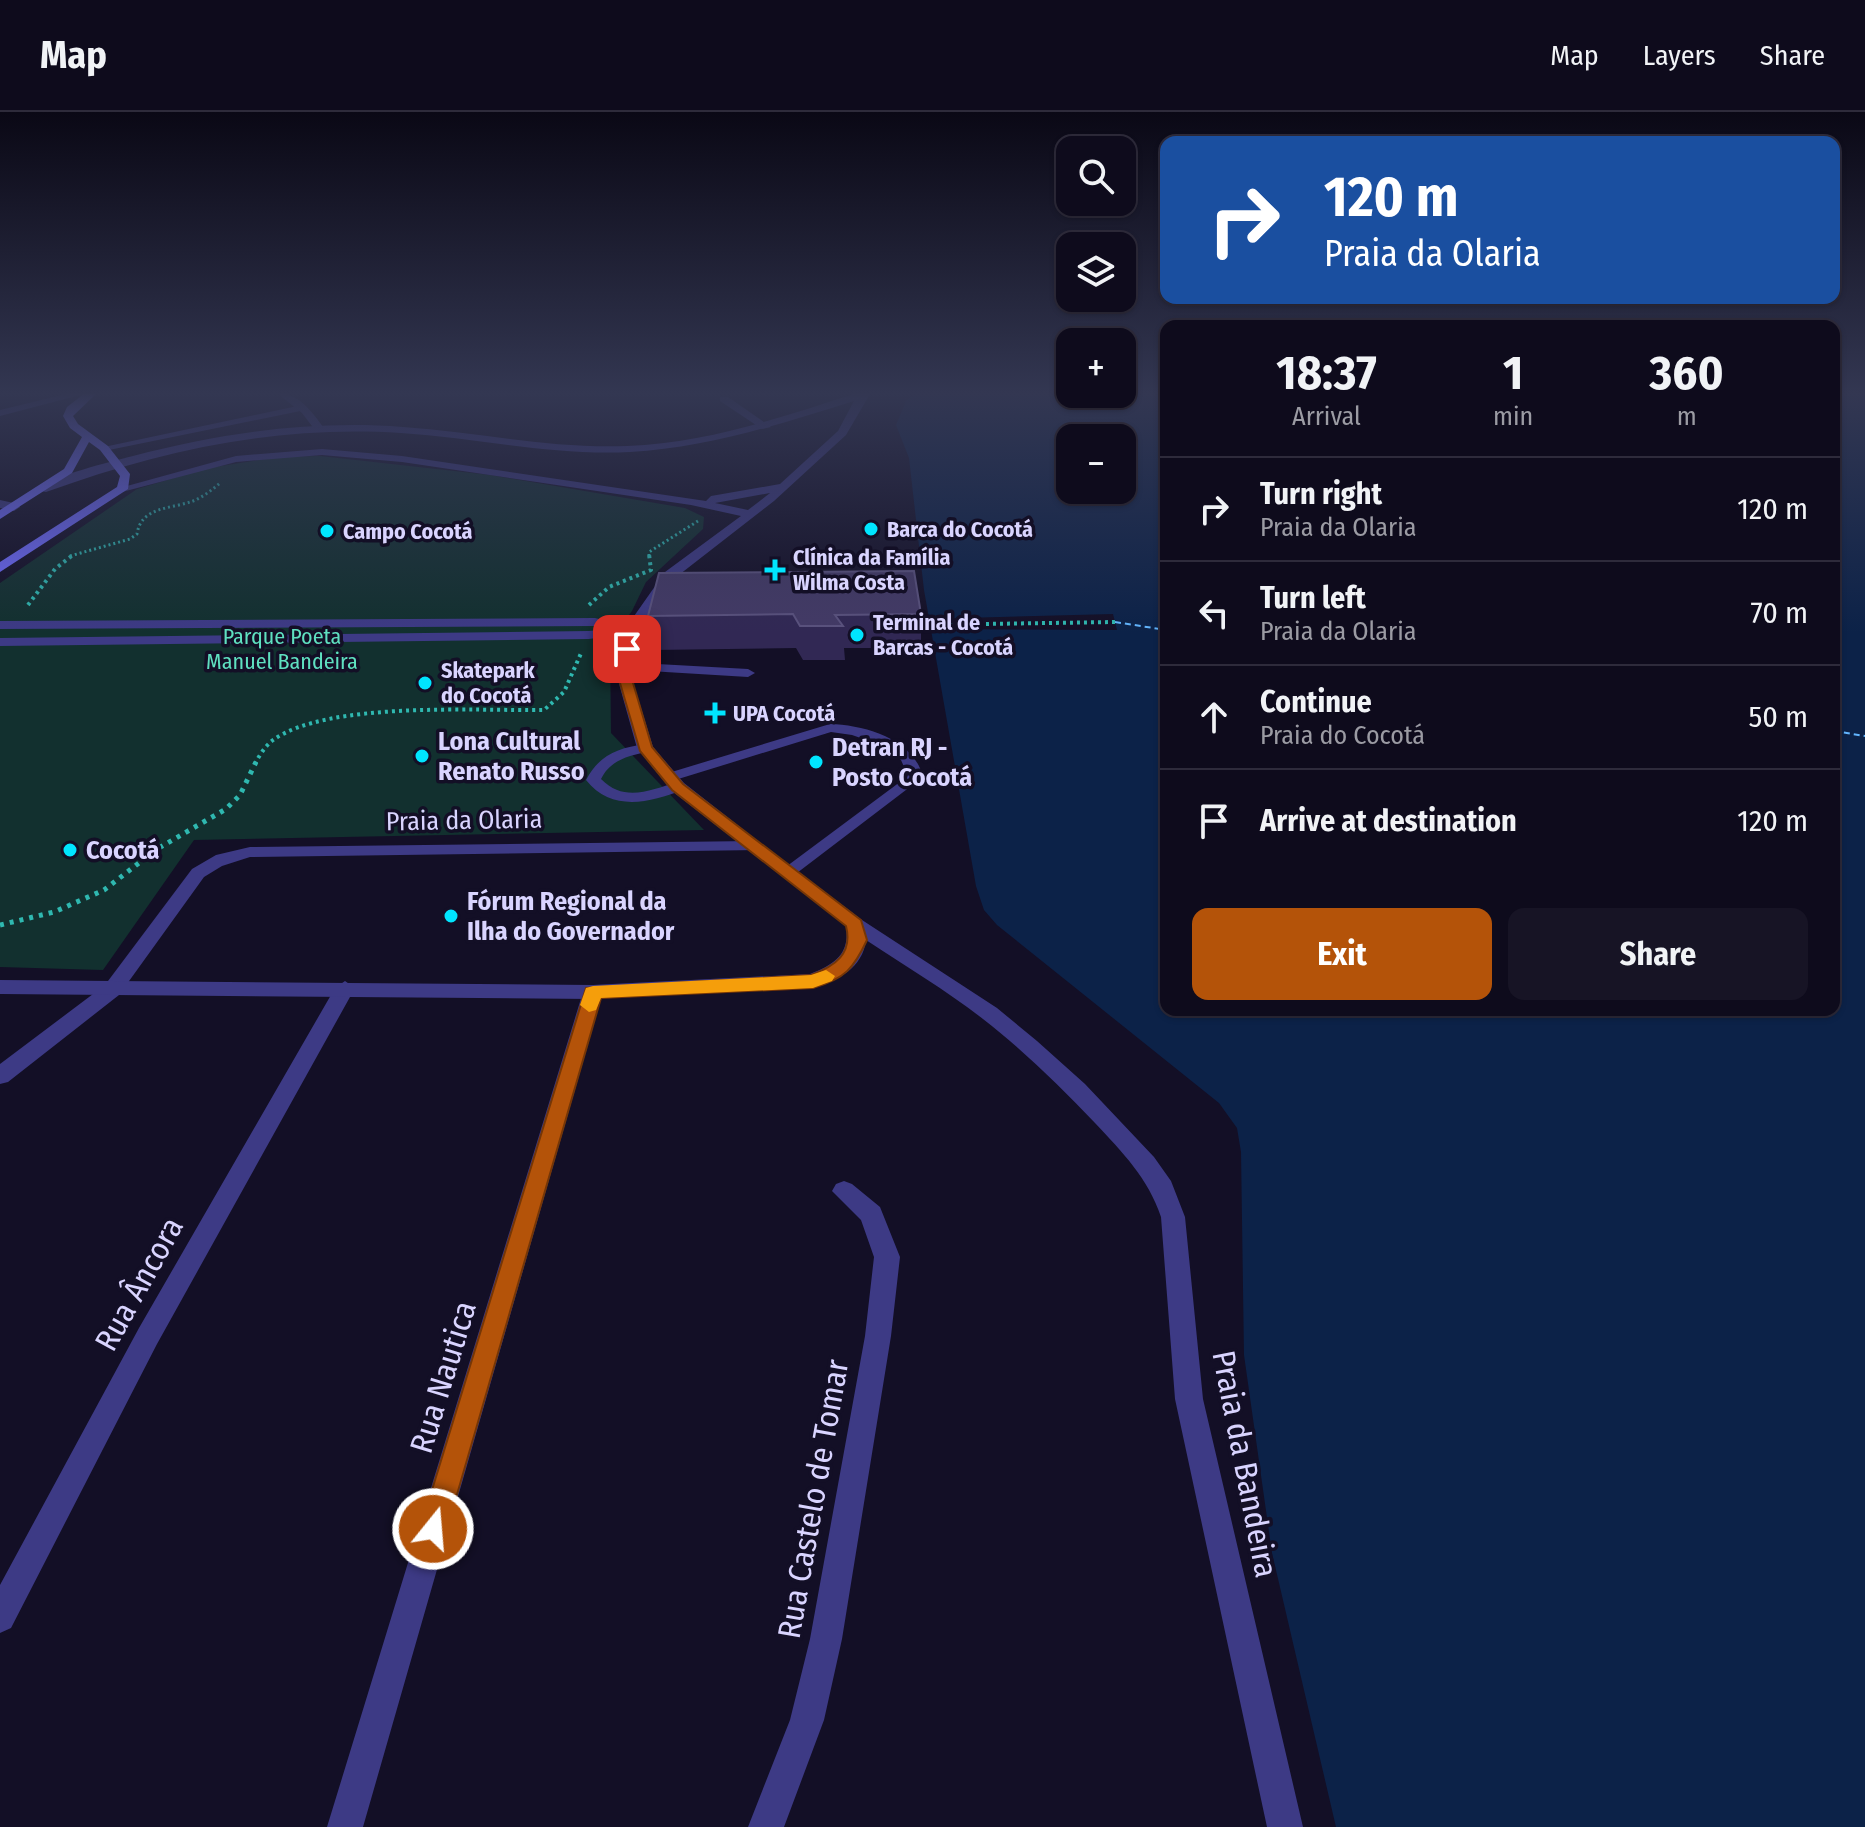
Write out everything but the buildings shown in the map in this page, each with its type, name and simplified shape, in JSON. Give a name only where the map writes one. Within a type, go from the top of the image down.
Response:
[{"type":"main road","points":[[0,515],[65,473]]},
{"type":"main road","points":[[3,565],[122,489],[126,476],[124,473]]},
{"type":"street","points":[[42,490],[89,473]]},
{"type":"street","points":[[122,489],[183,473]]},
{"type":"street","points":[[499,473],[691,501],[750,514]]},
{"type":"street","points":[[0,987],[593,992],[813,981],[834,973],[855,953],[858,940],[855,924],[674,782],[645,748],[621,666],[632,629],[670,575],[800,473]]},
{"type":"street","points":[[691,501],[729,498],[786,486]]},
{"type":"street","points":[[0,504],[14,507]]},
{"type":"street","name":"Praia da Olaria","points":[[0,1076],[112,990],[198,873],[227,856],[250,852],[397,848],[753,846]]},
{"type":"street","name":"Praia da Bandeira","points":[[855,924],[990,1013],[1077,1090],[1115,1129],[1163,1188],[1173,1217],[1189,1399],[1285,1827]]},
{"type":"street","name":"Rua Âncora","points":[[0,1617],[148,1336],[345,988]]},
{"type":"street","name":"Rua Nautica","points":[[345,1827],[593,992]]},
{"type":"street","name":"Rua Castelo de Tomar","points":[[766,1827],[810,1707],[829,1624],[878,1336],[887,1257],[871,1214],[844,1191]]},
{"type":"lane","points":[[0,625],[595,622],[632,629]]},
{"type":"lane","points":[[0,642],[589,635],[632,629]]},
{"type":"lane","points":[[621,666],[748,673]]},
{"type":"lane","points":[[645,748],[619,753],[600,765],[593,780],[603,793],[626,799],[654,797],[674,782],[830,728],[860,729],[909,758],[916,767],[916,777],[787,872]]},
{"type":"path","points":[[18,613],[40,592],[60,562],[76,553],[129,541],[137,534],[140,522],[147,516],[199,499],[225,479]]},
{"type":"path","points":[[911,624],[1115,622]]},
{"type":"green space","name":"Parque Poeta Manuel Bandeira","points":[[191,473],[472,473],[685,508],[704,517],[703,529],[646,582],[632,611],[610,641],[611,733],[704,830],[194,840],[103,970],[0,967],[0,583],[137,489]]},
{"type":"water","points":[[911,473],[1056,473],[1056,504],[1136,504],[1136,473],[1160,473],[1160,1016],[1840,1016],[1840,473],[1865,473],[1865,1827],[1336,1827],[1272,1553],[1244,1355],[1241,1152],[1237,1128],[1219,1103],[997,925],[984,910],[976,886],[924,590]]},
{"type":"pier","points":[[1113,614],[1117,630],[928,629],[926,619]]},
{"type":"ferry route","points":[[1115,622],[1160,629]]},
{"type":"ferry route","points":[[1840,732],[1865,736]]},
{"type":"slow traffic","points":[[589,1005],[593,992],[813,981],[826,976]]},
{"type":"place","name":"Barca do Cocotá","points":[[871,529]]},
{"type":"place","name":"Campo Cocotá","points":[[327,531]]},
{"type":"place","name":"Clínica da Família Wilma Costa","points":[[775,570]]},
{"type":"place","name":"Terminal de Barcas - Cocotá","points":[[857,635]]},
{"type":"place","name":"Skatepark do Cocotá","points":[[425,683]]},
{"type":"place","name":"UPA Cocotá","points":[[715,713]]},
{"type":"place","name":"Lona Cultural Renato Russo","points":[[422,756]]},
{"type":"place","name":"Detran RJ - Posto Cocotá","points":[[816,762]]},
{"type":"place","name":"Cocotá","points":[[70,850]]},
{"type":"place","name":"Fórum Regional da Ilha do Governador","points":[[451,916]]},
{"type":"route","points":[[433,1529],[593,992],[813,981],[834,973],[848,962],[855,953],[858,940],[855,924],[678,787],[645,748],[621,666],[627,649]]}]
